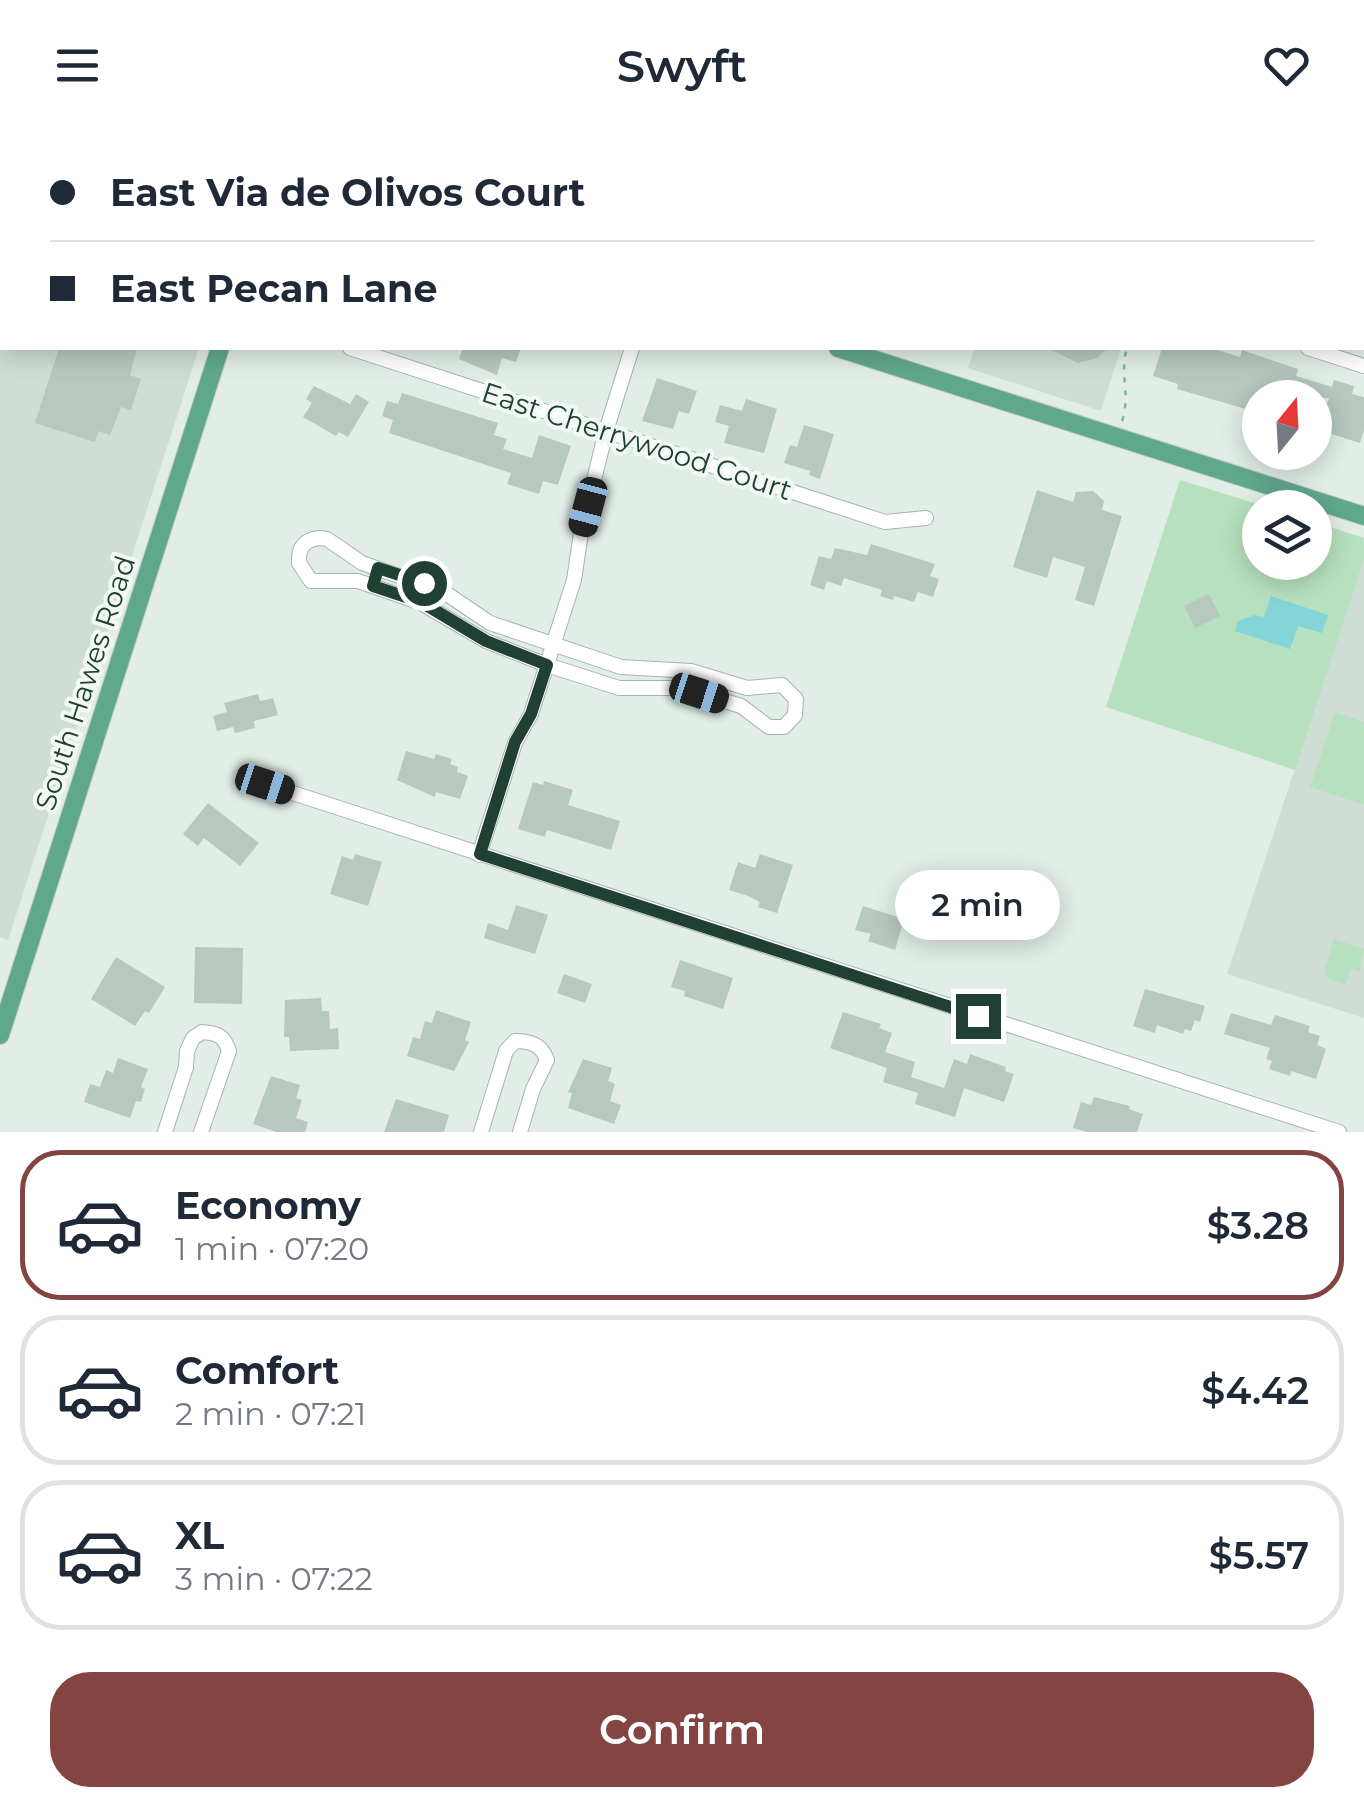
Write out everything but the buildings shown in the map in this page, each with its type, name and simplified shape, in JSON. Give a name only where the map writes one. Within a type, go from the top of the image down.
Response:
[{"type":"main road","name":"South Hawes Road","points":[[0,1035],[219,350]]},
{"type":"main road","points":[[844,350],[1364,516]]},
{"type":"street","name":"East Cherrywood Court","points":[[356,350],[885,522],[926,518]]},
{"type":"street","points":[[480,854],[515,742],[531,714],[574,580],[581,532],[606,431],[631,350]]},
{"type":"street","points":[[1314,350],[1364,366]]},
{"type":"street","points":[[327,539],[346,555],[444,592],[490,623],[553,644],[630,668],[691,671],[746,688],[782,686],[794,694],[796,709],[784,727],[769,728],[740,706],[672,688],[619,688],[547,665],[482,639],[432,608],[373,586],[350,580],[311,581],[298,564],[300,550],[306,541],[327,539]]},
{"type":"street","points":[[373,586],[378,568]]},
{"type":"street","points":[[482,639],[490,623]]},
{"type":"street","points":[[671,669],[672,688]]},
{"type":"street","points":[[265,784],[1339,1132]]},
{"type":"street","points":[[164,1132],[192,1038],[202,1032],[216,1033],[225,1038],[230,1050],[201,1132]]},
{"type":"street","points":[[481,1132],[506,1050],[516,1041],[526,1041],[544,1052],[547,1060],[520,1132]]},
{"type":"path","points":[[1116,437],[1127,404],[1122,363],[1126,350]]},
{"type":"shaded area","points":[[0,350],[198,350],[8,940],[0,937]]},
{"type":"shaded area","points":[[974,350],[1120,350],[1101,411],[968,368]]},
{"type":"shaded area","points":[[1364,560],[1364,1018],[1227,974]]},
{"type":"green space","points":[[1180,480],[1242,499],[1242,580],[1332,580],[1332,528],[1364,538],[1364,560],[1295,770],[1106,707]]},
{"type":"green space","points":[[1335,712],[1364,722],[1364,805],[1310,787]]},
{"type":"green space","points":[[1334,939],[1364,949],[1360,971],[1351,968],[1346,985],[1330,980],[1324,973]]},
{"type":"water","points":[[1271,596],[1328,615],[1322,633],[1298,626],[1290,649],[1235,631],[1238,621],[1255,615],[1264,617]]},
{"type":"route","points":[[424,583],[378,568],[373,586],[421,602],[476,636],[547,665],[531,714],[515,742],[480,854],[978,1016]]}]
